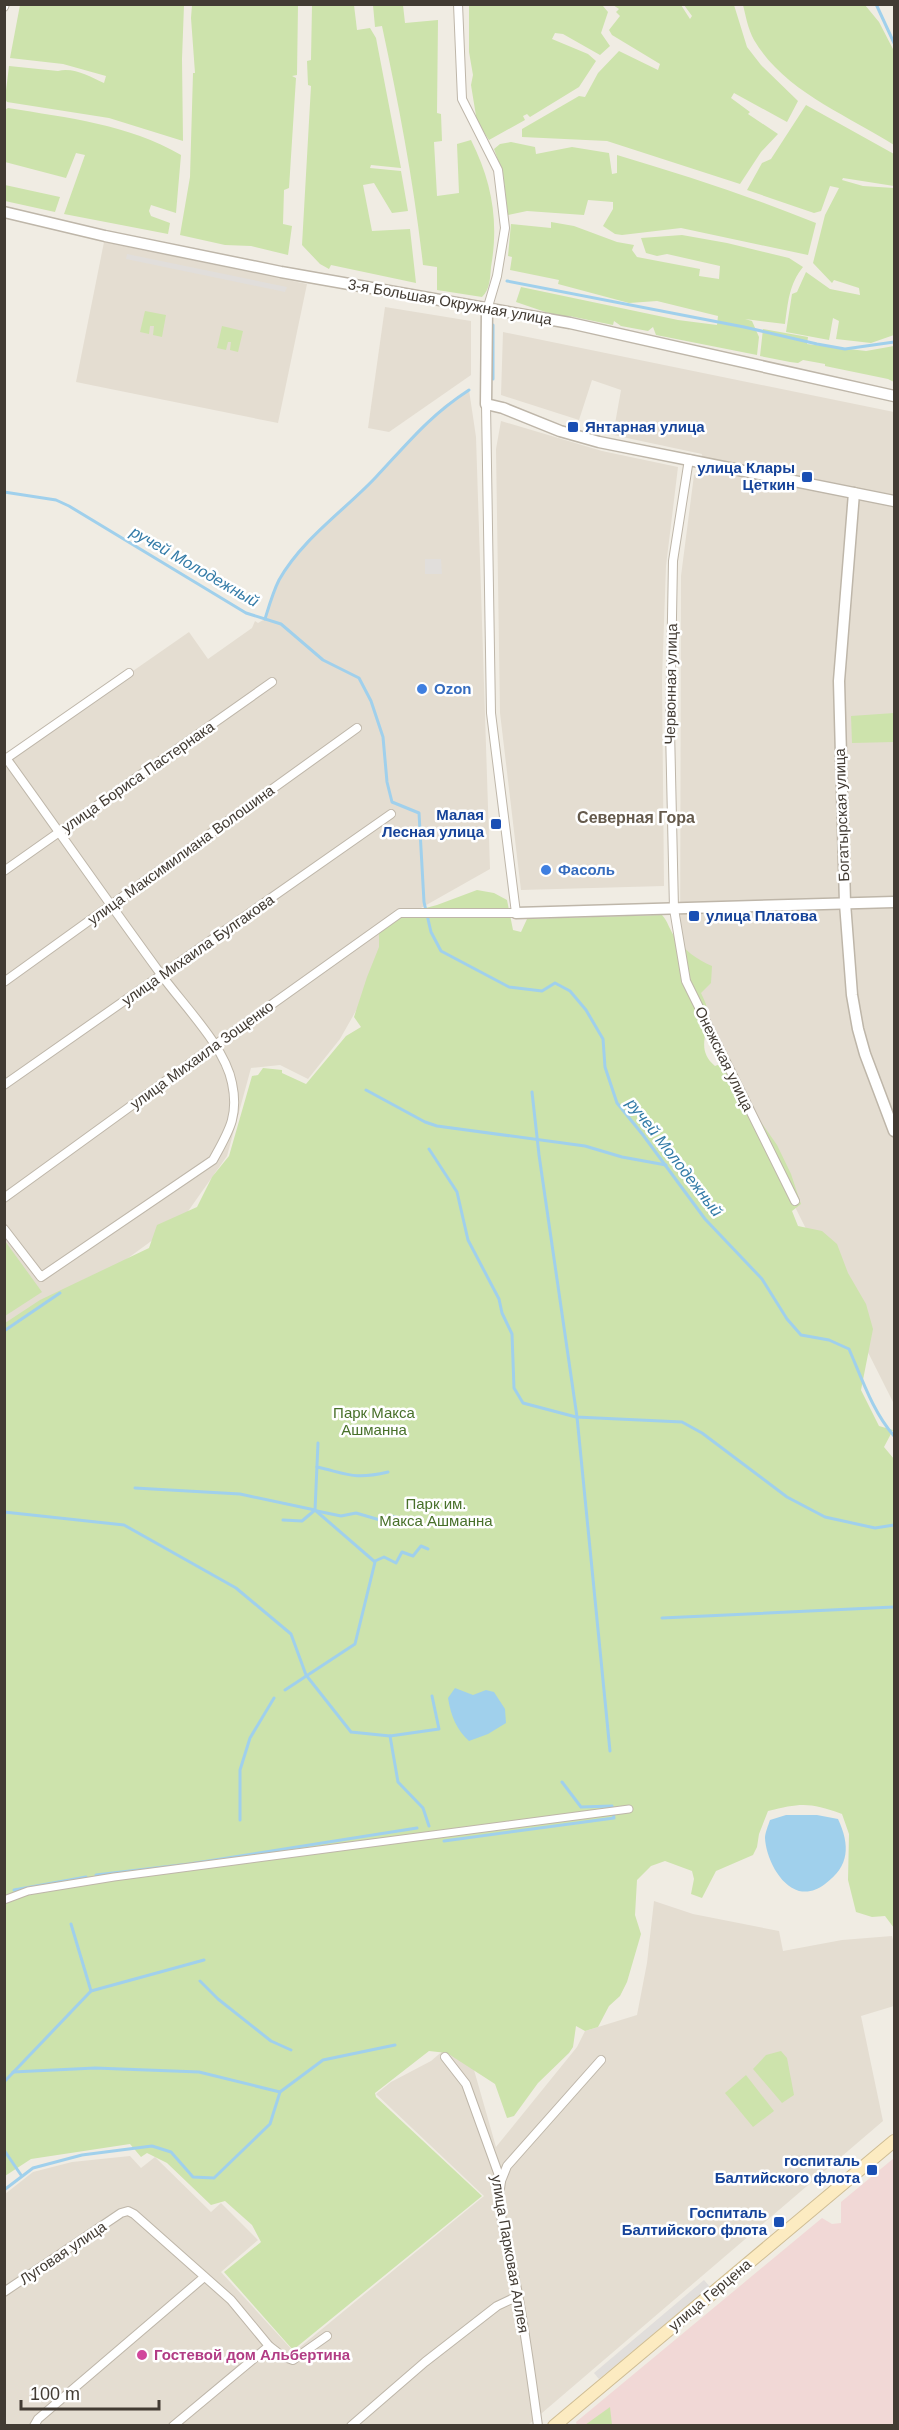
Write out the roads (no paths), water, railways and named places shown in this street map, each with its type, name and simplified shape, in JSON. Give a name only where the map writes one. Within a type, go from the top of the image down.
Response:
[{"type":"main road","name":"улица Герцена","points":[[554,2426],[894,2141]]},
{"type":"street","points":[[458,4],[462,99],[498,170],[505,228],[497,276],[487,309],[486,404],[491,714],[516,913],[894,902]]},
{"type":"street","name":"3-я Большая Окружная улица","points":[[4,212],[110,237],[281,272],[570,323],[894,396]]},
{"type":"street","points":[[486,404],[503,408],[560,432],[599,442],[894,501]]},
{"type":"street","name":"Червонная улица","points":[[674,909],[670,729],[673,561],[689,459]]},
{"type":"street","name":"Богатырская улица","points":[[854,493],[839,681],[844,903],[851,985],[858,1029],[894,1131]]},
{"type":"street","points":[[4,1229],[41,1277],[213,1160],[236,1112],[232,1081],[214,1045],[5,759],[129,673]]},
{"type":"street","name":"улица Бориса Пастернака","points":[[4,871],[272,682]]},
{"type":"street","name":"улица Максимилиана Волошина","points":[[4,982],[357,728]]},
{"type":"street","name":"улица Михаила Булгакова","points":[[4,1085],[391,814]]},
{"type":"street","name":"Онежская улица","points":[[674,909],[686,981],[795,1202]]},
{"type":"street","name":"улица Михаила Зощенко","points":[[4,1198],[400,913],[516,913]]},
{"type":"street","points":[[4,1900],[28,1891],[114,1878],[629,1809]]},
{"type":"street","name":"улица Парковая Аллея","points":[[446,2057],[466,2084],[501,2181],[499,2193],[501,2214],[518,2296],[538,2426]]},
{"type":"street","points":[[501,2181],[507,2166],[601,2060]]},
{"type":"street","name":"Луговая улица","points":[[4,2292],[121,2213],[128,2211],[203,2278]]},
{"type":"street","points":[[34,2426],[53,2406],[203,2278],[231,2301],[269,2346],[282,2356],[292,2360],[327,2336]]},
{"type":"street","points":[[351,2426],[425,2362],[497,2306],[518,2296]]},
{"type":"street","points":[[173,2426],[269,2346]]},
{"type":"water","points":[[455,1688],[473,1695],[486,1690],[494,1692],[505,1709],[506,1723],[488,1734],[469,1741],[457,1727],[451,1711],[448,1698]]},
{"type":"water","points":[[786,1815],[817,1815],[838,1819],[846,1846],[843,1862],[833,1877],[816,1889],[803,1892],[792,1888],[780,1877],[771,1862],[765,1838],[767,1829],[770,1820]]},
{"type":"waterway","points":[[876,4],[894,43]]},
{"type":"waterway","points":[[507,281],[845,349],[894,342]]},
{"type":"waterway","points":[[493,325],[493,379]]},
{"type":"waterway","points":[[265,619],[279,580],[300,551],[376,477],[430,420],[469,390]]},
{"type":"waterway","name":"ручей Молодежный","points":[[4,492],[56,500],[69,506],[246,613],[281,624],[323,660],[359,678],[371,701],[383,737],[387,782],[392,802],[419,813],[424,902],[431,932],[441,951],[509,987],[542,991],[555,983],[570,991],[586,1010],[603,1039],[605,1067],[617,1103],[705,1219],[762,1279],[787,1319],[801,1335],[829,1340],[849,1349],[874,1406],[894,1436]]},
{"type":"waterway","points":[[366,1090],[425,1122],[437,1126],[585,1146],[622,1157],[666,1165]]},
{"type":"waterway","points":[[532,1092],[577,1417],[610,1751]]},
{"type":"waterway","points":[[429,1149],[457,1192],[468,1240],[499,1299],[502,1313],[512,1334],[514,1388],[523,1403],[576,1417],[682,1422],[702,1433],[787,1497],[825,1517],[875,1528],[894,1525]]},
{"type":"waterway","points":[[4,1331],[60,1293]]},
{"type":"waterway","points":[[283,1520],[302,1521],[315,1510],[318,1443]]},
{"type":"waterway","points":[[317,1467],[359,1476],[388,1472]]},
{"type":"waterway","points":[[135,1488],[240,1494],[315,1510],[375,1562],[355,1644],[285,1690]]},
{"type":"waterway","points":[[317,1511],[341,1516],[356,1513],[380,1520],[390,1516],[405,1519]]},
{"type":"waterway","points":[[4,1512],[124,1525],[236,1588],[291,1634],[306,1675],[351,1732],[390,1736],[398,1782],[423,1808],[429,1826]]},
{"type":"waterway","points":[[375,1561],[384,1557],[396,1563],[402,1552],[413,1556],[421,1546],[428,1549]]},
{"type":"waterway","points":[[662,1618],[894,1607]]},
{"type":"waterway","points":[[390,1736],[439,1729],[432,1696]]},
{"type":"waterway","points":[[240,1820],[240,1770],[250,1738],[274,1698]]},
{"type":"waterway","points":[[444,1841],[614,1818],[612,1806],[581,1807],[562,1782]]},
{"type":"waterway","points":[[96,1875],[189,1864],[417,1828]]},
{"type":"waterway","points":[[14,1890],[86,1877]]},
{"type":"waterway","points":[[71,1924],[91,1991]]},
{"type":"waterway","points":[[4,2082],[91,1991],[204,1960]]},
{"type":"waterway","points":[[200,1981],[218,1999],[271,2041],[291,2050]]},
{"type":"waterway","points":[[4,2190],[33,2168],[82,2155],[152,2146],[171,2152],[193,2177],[214,2178],[270,2124],[280,2092],[323,2060],[395,2045]]},
{"type":"waterway","points":[[13,2072],[95,2068],[199,2072],[280,2092]]},
{"type":"waterway","points":[[4,2150],[21,2175]]},
{"type":"place","name":"Янтарная улица","points":[[573,427]]},
{"type":"place","name":"улица Клары Цеткин","points":[[807,477]]},
{"type":"place","name":"Ozon","points":[[422,689]]},
{"type":"place","name":"Малая Лесная улица","points":[[496,824]]},
{"type":"place","name":"Фасоль","points":[[546,870]]},
{"type":"place","name":"улица Платова","points":[[694,916]]},
{"type":"place","name":"госпиталь Балтийского флота","points":[[872,2170]]},
{"type":"place","name":"Госпиталь Балтийского флота","points":[[779,2222]]},
{"type":"place","name":"Гостевой дом Альбертина","points":[[142,2355]]},
{"type":"district","name":"Северная Гора","points":[[636,817]]},
{"type":"park label","name":"Парк Макса Ашманна","points":[[374,1422]]},
{"type":"park label","name":"Парк им. Макса Ашманна","points":[[436,1512]]}]
